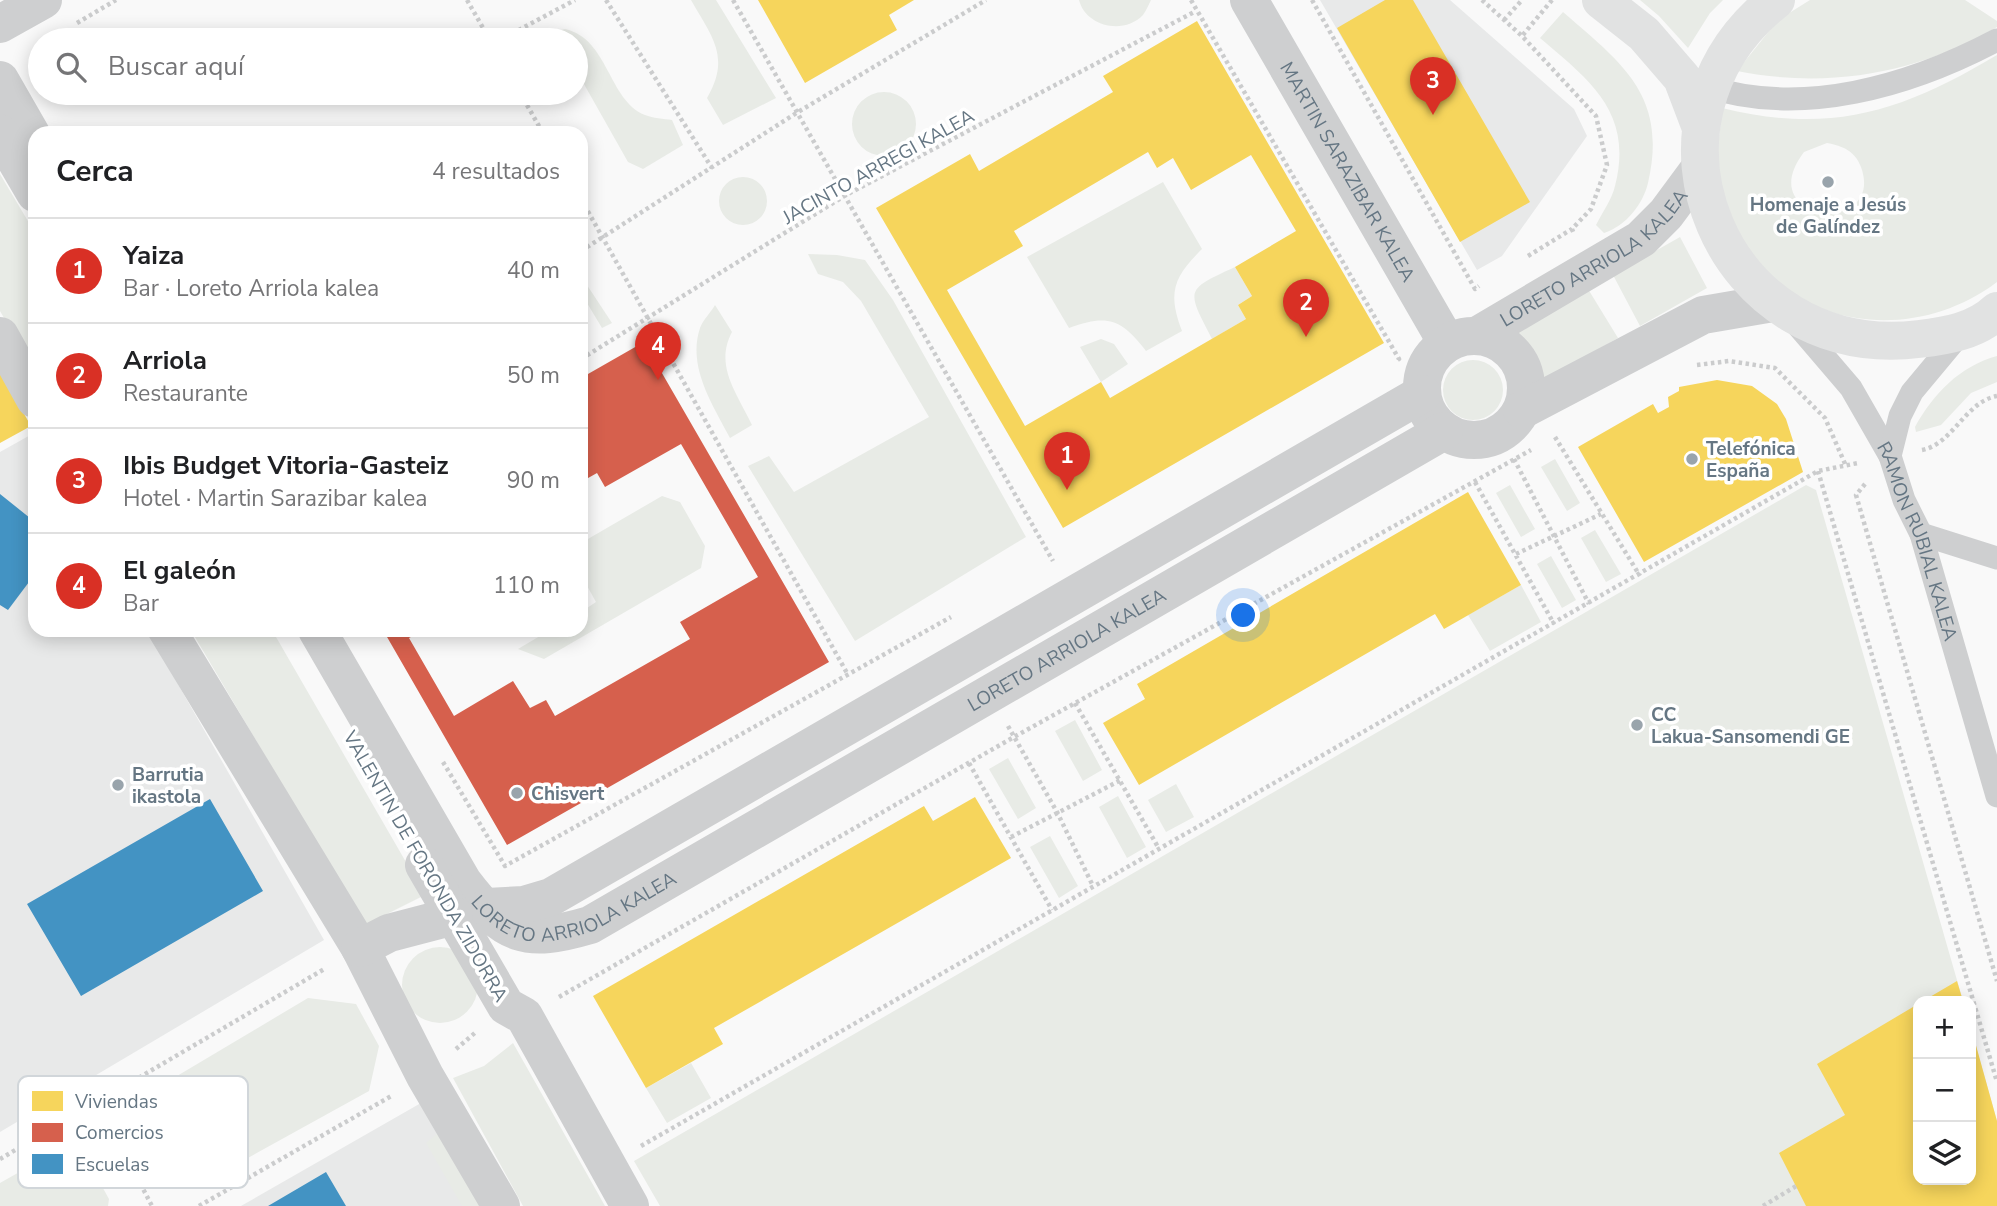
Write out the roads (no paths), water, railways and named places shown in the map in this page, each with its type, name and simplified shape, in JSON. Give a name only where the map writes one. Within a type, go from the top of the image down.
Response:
[{"type":"main road","points":[[1601,0],[1644,34],[1696,83],[1701,128],[1700,168],[1707,207],[1723,243],[1745,276],[1780,308],[1842,334],[1877,340],[1905,341],[1988,317]]},
{"type":"main road","points":[[1696,83],[1726,56],[1740,35],[1776,0]]},
{"type":"street","points":[[0,24],[43,0]]},
{"type":"street","name":"MARTIN SARAZIBAR KALEA","points":[[1249,0],[1463,339]]},
{"type":"street","points":[[0,80],[28,129]]},
{"type":"street","points":[[0,133],[28,181]]},
{"type":"street","name":"LORETO ARRIOLA KALEA","points":[[1463,339],[1641,239],[1666,214],[1700,168]]},
{"type":"street","points":[[1522,410],[1527,385],[1520,361],[1502,343],[1463,339],[1427,365],[1422,394],[1430,415],[1444,430],[1457,438],[1488,439],[1502,433],[1522,410],[1703,314],[1780,308]]},
{"type":"street","points":[[0,336],[28,386]]},
{"type":"street","name":"LORETO ARRIOLA KALEA","points":[[360,948],[399,930],[470,912],[524,905],[551,897],[1422,394]]},
{"type":"street","name":"LORETO ARRIOLA KALEA","points":[[470,912],[524,936],[556,935],[590,925],[1444,430]]},
{"type":"street","points":[[171,637],[360,948],[425,1076],[501,1206]]},
{"type":"street","name":"VALENTIN DE FORONDA ZIDORRA","points":[[293,637],[470,912],[515,1011],[630,1206]]},
{"type":"street","name":"VALENTIN DE FORONDA ZIDORRA","points":[[321,637],[463,882],[470,912]]},
{"type":"lane","points":[[1696,83],[1786,97],[1850,93],[1897,83],[1945,66],[1997,40]]},
{"type":"lane","name":"RAMON RUBIAL KALEA","points":[[1780,308],[1851,388],[1890,456],[1904,500],[1921,534],[1997,796]]},
{"type":"lane","points":[[1890,456],[1900,416],[1912,392],[1988,317]]},
{"type":"lane","points":[[1921,534],[1997,558]]},
{"type":"place","name":"Ibis Budget Vitoria-Gasteiz","points":[[1433,115]]},
{"type":"place","name":"Homenaje a Jesús de Galíndez","points":[[1828,182]]},
{"type":"place","name":"Arriola","points":[[1306,337]]},
{"type":"place","name":"El galeón","points":[[658,380]]},
{"type":"place","name":"Telefónica España","points":[[1692,459]]},
{"type":"place","name":"Yaiza","points":[[1067,490]]},
{"type":"place","name":"CC Lakua-Sansomendi GE","points":[[1637,725]]},
{"type":"place","name":"Barrutia ikastola","points":[[118,785]]},
{"type":"place","name":"Chisvert","points":[[517,793]]}]
